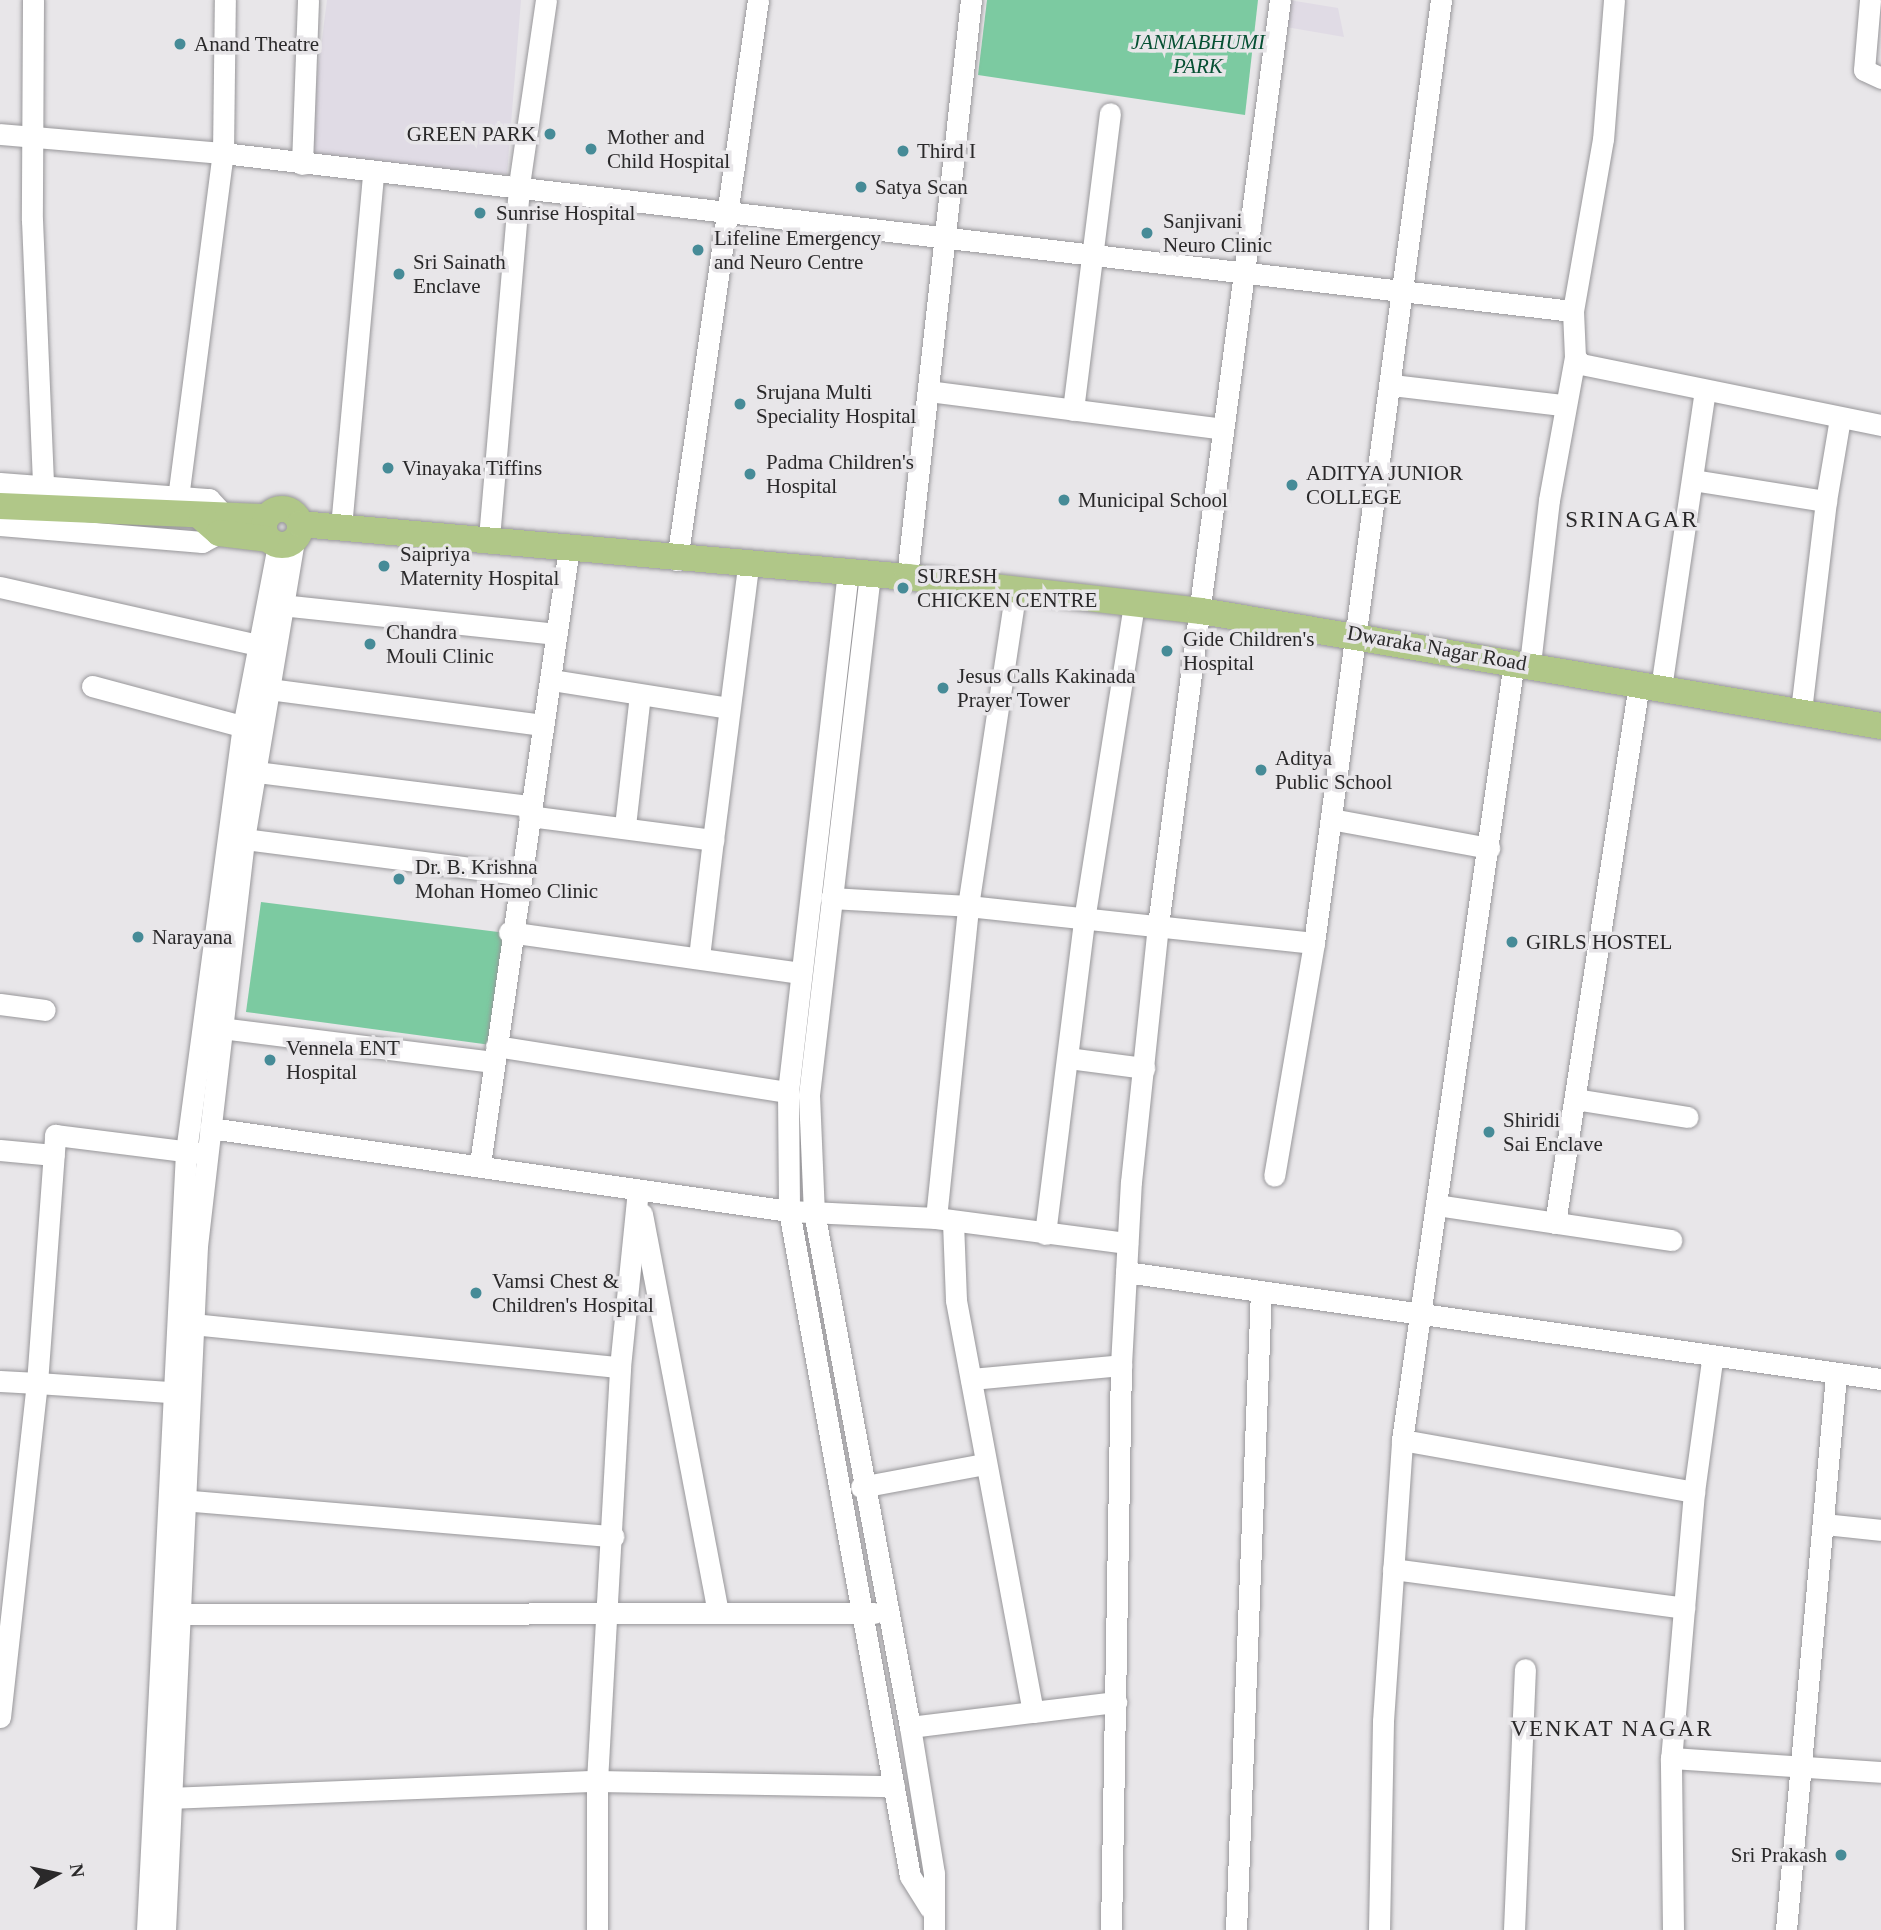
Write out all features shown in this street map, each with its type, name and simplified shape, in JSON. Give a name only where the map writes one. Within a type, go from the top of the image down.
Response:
[{"type":"main road","name":"Dwaraka Nagar Road","points":[[0,506],[170,507],[213,521],[281,533],[341,527],[489,538],[677,561],[908,577],[1016,589],[1354,633],[1881,726]]},
{"type":"street","points":[[33,0],[43,487]]},
{"type":"street","points":[[0,483],[170,507],[223,153],[225,0]]},
{"type":"street","points":[[302,164],[308,0]]},
{"type":"street","points":[[489,538],[519,185],[546,0]]},
{"type":"street","points":[[677,561],[758,0]]},
{"type":"street","points":[[908,577],[971,0]]},
{"type":"street","points":[[1111,1930],[1121,1365],[1127,1243],[1158,925],[1280,0]]},
{"type":"street","points":[[1274,1176],[1314,943],[1354,633],[1405,292],[1441,0]]},
{"type":"street","points":[[1379,1930],[1393,1569],[1402,1440],[1489,848],[1522,663],[1562,405],[1575,357],[1573,311],[1602,139],[1614,0]]},
{"type":"street","points":[[1870,0],[1864,70],[1881,78]]},
{"type":"street","points":[[1073,410],[1110,113]]},
{"type":"street","points":[[0,134],[34,133],[223,153],[373,174],[519,185],[729,214],[1093,252],[1573,311]]},
{"type":"street","points":[[341,527],[373,174]]},
{"type":"street","points":[[1575,357],[1581,364],[1881,425]]},
{"type":"street","points":[[1392,384],[1562,405]]},
{"type":"street","points":[[928,391],[1223,429]]},
{"type":"street","points":[[1555,1223],[1650,686],[1693,480],[1704,391]]},
{"type":"street","points":[[1801,710],[1826,501],[1840,418]]},
{"type":"street","points":[[1693,480],[1826,501]]},
{"type":"street","points":[[0,525],[202,542],[213,521]]},
{"type":"street","points":[[165,1930],[181,1500],[178,1393],[193,1324],[196,1153],[210,1128],[244,839],[256,772],[252,729],[269,690],[267,647],[281,606],[281,533]]},
{"type":"street","points":[[147,1930],[178,1393],[196,1153],[252,729],[267,647],[281,533]]},
{"type":"street","points":[[480,1164],[509,932],[530,811],[545,689],[552,680],[569,548]]},
{"type":"street","points":[[699,957],[748,566]]},
{"type":"street","points":[[859,573],[831,898],[809,1095],[814,1212],[861,1487],[910,1727],[934,1873],[930,1908],[934,1930]]},
{"type":"street","points":[[859,573],[799,973],[788,1092],[789,1211],[910,1876],[930,1908]]},
{"type":"street","points":[[0,587],[267,647]]},
{"type":"street","points":[[1016,589],[968,906],[944,1219],[984,1464],[1033,1712]]},
{"type":"street","points":[[1045,1234],[1084,920],[1134,603]]},
{"type":"street","points":[[281,606],[556,634]]},
{"type":"street","points":[[552,680],[729,708]]},
{"type":"street","points":[[92,686],[252,729]]},
{"type":"street","points":[[269,690],[541,725]]},
{"type":"street","points":[[625,826],[640,695]]},
{"type":"street","points":[[256,772],[713,840]]},
{"type":"street","points":[[1331,819],[1489,848]]},
{"type":"street","points":[[244,839],[519,874]]},
{"type":"street","points":[[831,898],[968,906],[1314,943]]},
{"type":"street","points":[[509,932],[799,973]]},
{"type":"street","points":[[0,1004],[45,1010]]},
{"type":"street","points":[[220,1028],[495,1054],[788,1092]]},
{"type":"street","points":[[1068,1058],[1144,1068]]},
{"type":"street","points":[[1575,1100],[1688,1117]]},
{"type":"street","points":[[210,1128],[480,1164],[638,1191],[789,1211],[944,1219],[1127,1243]]},
{"type":"street","points":[[0,1717],[5,1621],[37,1382],[55,1135],[196,1153]]},
{"type":"street","points":[[0,1150],[54,1155]]},
{"type":"street","points":[[597,1930],[597,1780],[614,1536],[620,1367],[638,1191]]},
{"type":"street","points":[[638,1191],[718,1608]]},
{"type":"street","points":[[1436,1205],[1671,1240]]},
{"type":"street","points":[[1126,1272],[1712,1360],[1881,1379]]},
{"type":"street","points":[[1236,1930],[1261,1292]]},
{"type":"street","points":[[193,1324],[620,1367]]},
{"type":"street","points":[[1673,1930],[1671,1758],[1694,1492],[1712,1360]]},
{"type":"street","points":[[971,1379],[1121,1365]]},
{"type":"street","points":[[1786,1930],[1803,1768],[1836,1375]]},
{"type":"street","points":[[0,1381],[178,1393]]},
{"type":"street","points":[[1402,1440],[1694,1492]]},
{"type":"street","points":[[861,1487],[984,1464]]},
{"type":"street","points":[[181,1500],[614,1536]]},
{"type":"street","points":[[1824,1524],[1881,1530]]},
{"type":"street","points":[[1393,1569],[1684,1608]]},
{"type":"street","points":[[176,1614],[718,1608],[863,1614],[887,1612]]},
{"type":"street","points":[[1514,1930],[1525,1669]]},
{"type":"street","points":[[910,1727],[1116,1702]]},
{"type":"street","points":[[1671,1758],[1881,1772]]},
{"type":"street","points":[[168,1798],[597,1780],[894,1786]]},
{"type":"shaded area","points":[[327,0],[521,0],[507,174],[307,158]]},
{"type":"shaded area","points":[[1289,0],[1338,8],[1344,37],[1286,27]]},
{"type":"green space","name":"JANMABHUMI PARK","points":[[987,0],[1258,0],[1245,115],[978,75]]},
{"type":"green space","points":[[261,902],[506,933],[491,1045],[246,1012]]},
{"type":"place","name":"Anand Theatre","points":[[180,44]]},
{"type":"place","name":"GREEN PARK","points":[[550,134]]},
{"type":"place","name":"Mother and Child Hospital","points":[[591,149]]},
{"type":"place","name":"Third I","points":[[903,151]]},
{"type":"place","name":"Satya Scan","points":[[861,187]]},
{"type":"place","name":"Sunrise Hospital","points":[[480,213]]},
{"type":"place","name":"Sanjivani Neuro Clinic","points":[[1147,233]]},
{"type":"place","name":"Lifeline Emergency and Neuro Centre","points":[[698,250]]},
{"type":"place","name":"Sri Sainath Enclave","points":[[399,274]]},
{"type":"place","name":"Srujana Multi Speciality Hospital","points":[[740,404]]},
{"type":"place","name":"Vinayaka Tiffins","points":[[388,468]]},
{"type":"place","name":"Padma Children's Hospital","points":[[750,474]]},
{"type":"place","name":"ADITYA JUNIOR COLLEGE","points":[[1292,485]]},
{"type":"place","name":"Municipal School","points":[[1064,500]]},
{"type":"place","name":"Saipriya Maternity Hospital","points":[[384,566]]},
{"type":"place","name":"SURESH CHICKEN CENTRE","points":[[903,588]]},
{"type":"place","name":"Chandra Mouli Clinic","points":[[370,644]]},
{"type":"place","name":"Gide Children's Hospital","points":[[1167,651]]},
{"type":"place","name":"Jesus Calls Kakinada Prayer Tower","points":[[943,688]]},
{"type":"place","name":"Aditya Public School","points":[[1261,770]]},
{"type":"place","name":"Dr. B. Krishna Mohan Homeo Clinic","points":[[399,879]]},
{"type":"place","name":"Narayana","points":[[138,937]]},
{"type":"place","name":"GIRLS HOSTEL","points":[[1512,942]]},
{"type":"place","name":"Vennela ENT Hospital","points":[[270,1060]]},
{"type":"place","name":"Shiridi Sai Enclave","points":[[1489,1132]]},
{"type":"place","name":"Vamsi Chest & Children's Hospital","points":[[476,1293]]},
{"type":"place","name":"Sri Prakash","points":[[1841,1855]]},
{"type":"district","name":"SRINAGAR","points":[[1632,520]]},
{"type":"district","name":"VENKAT NAGAR","points":[[1612,1729]]}]
